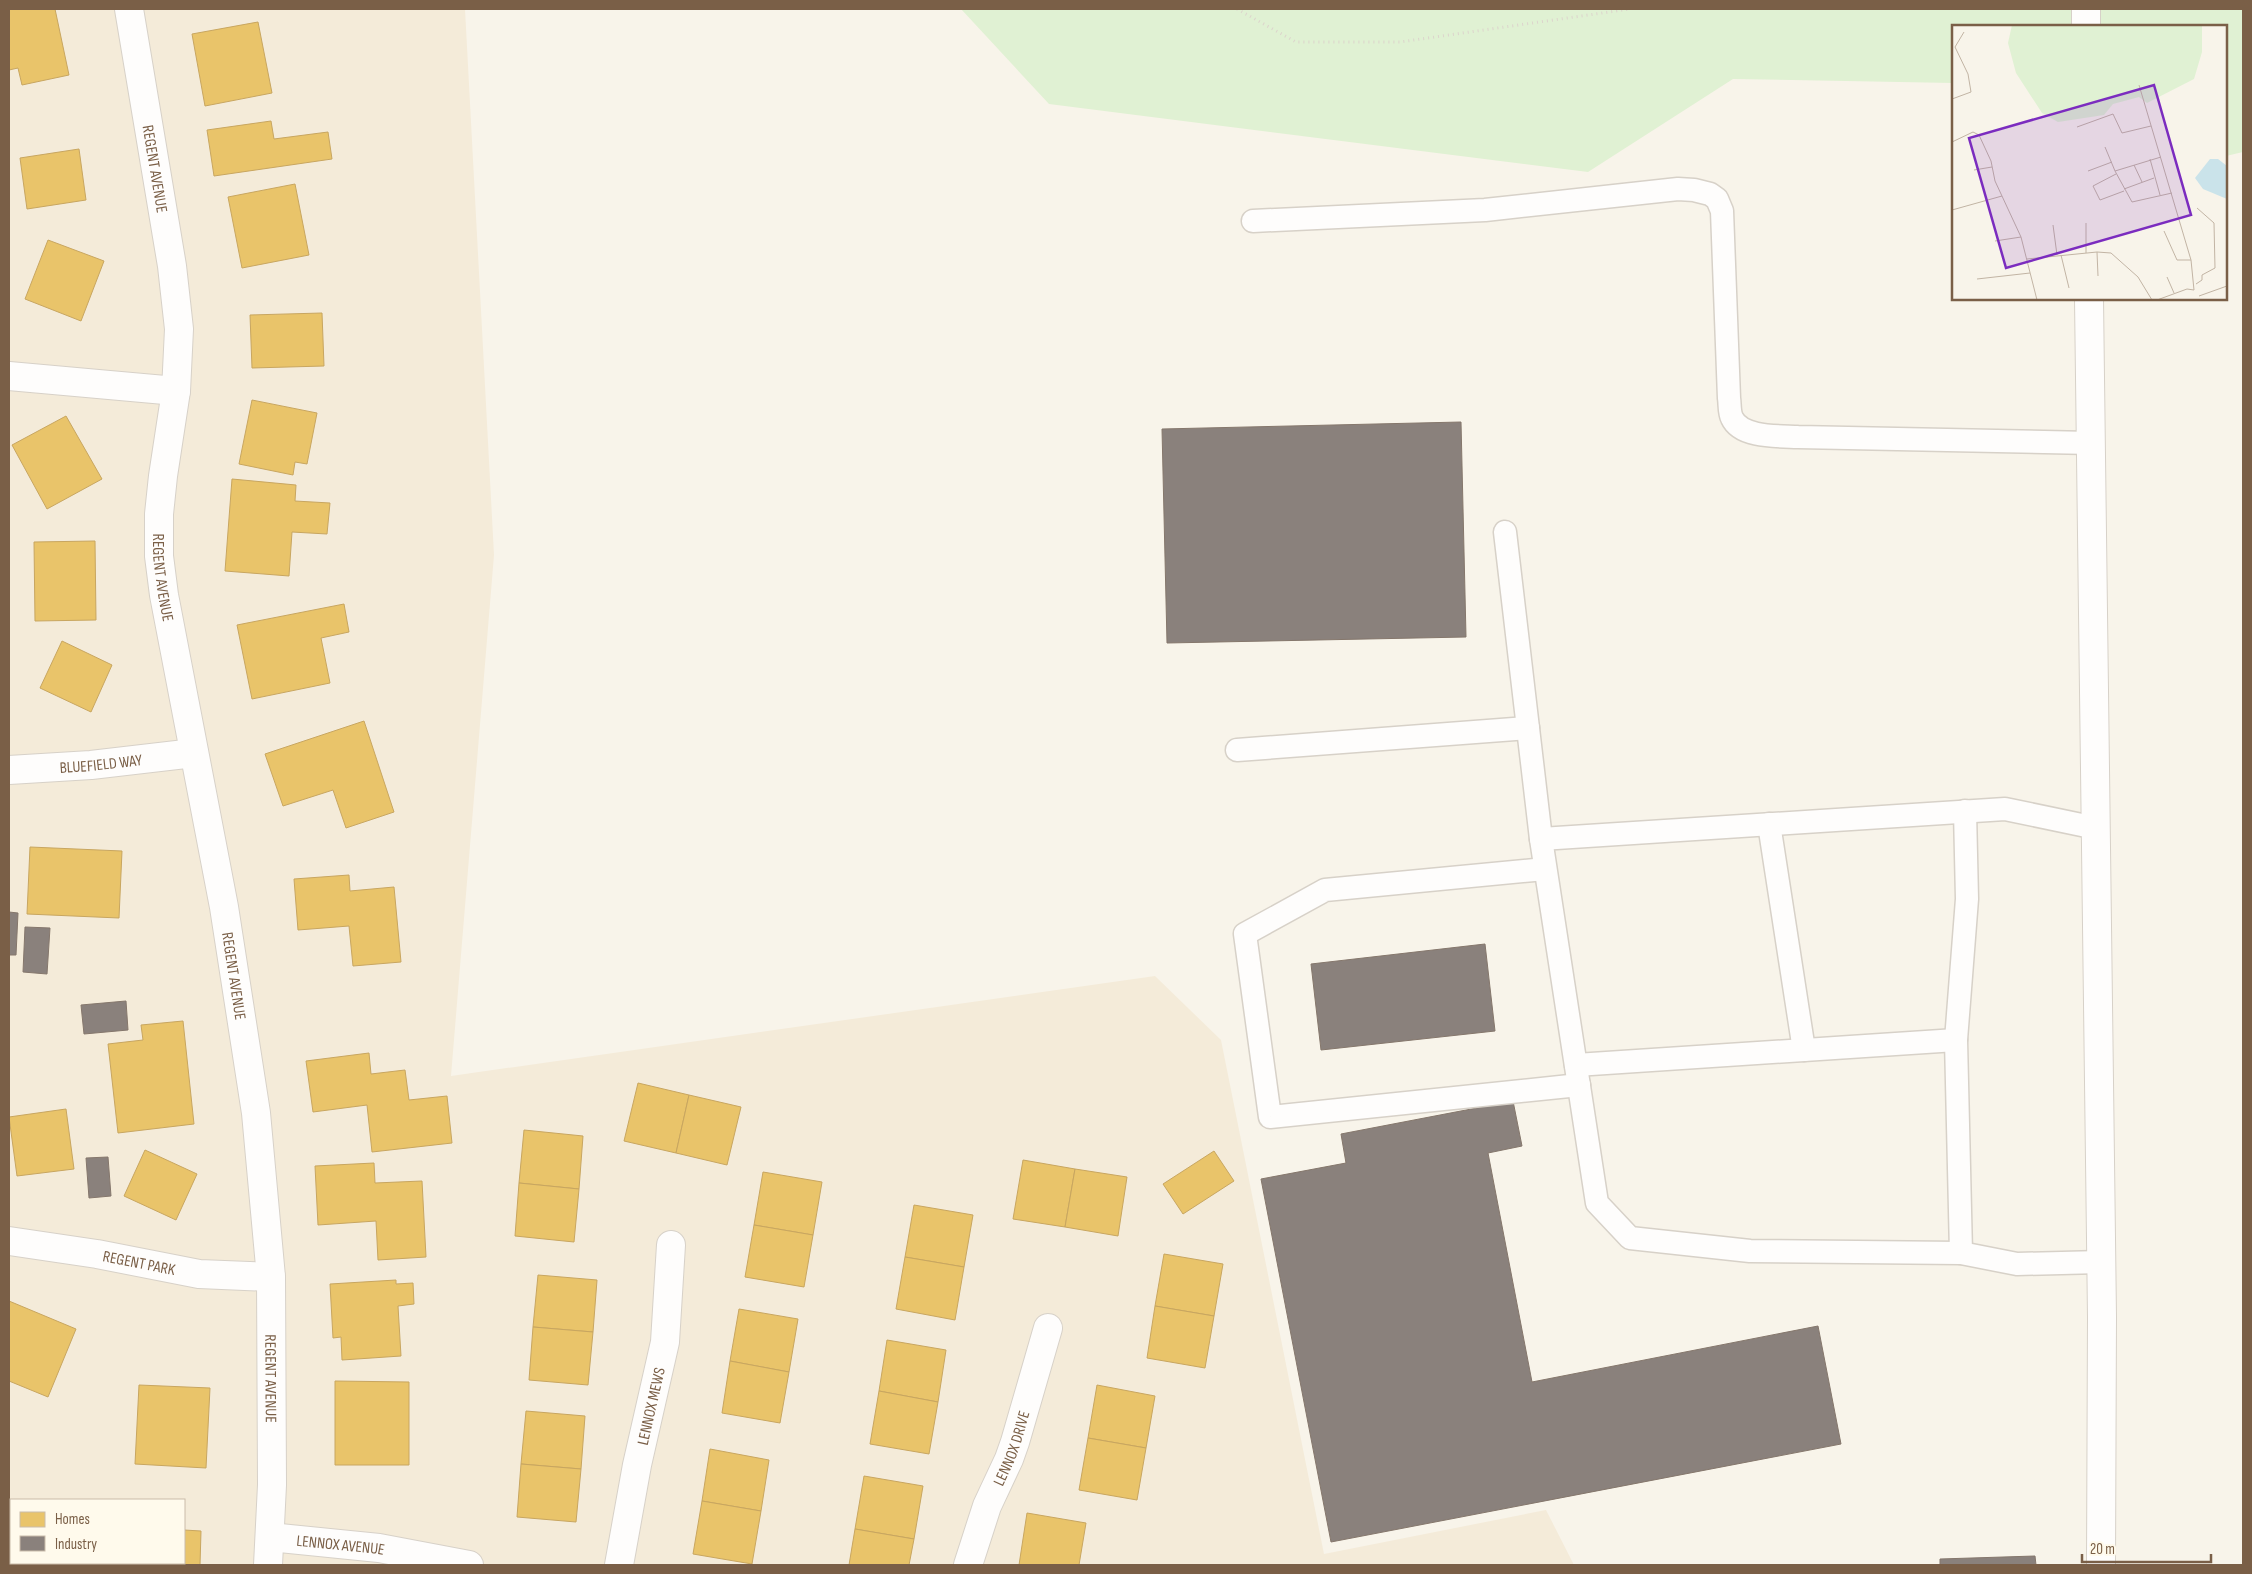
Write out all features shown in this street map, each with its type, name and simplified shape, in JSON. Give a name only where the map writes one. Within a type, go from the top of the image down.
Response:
[{"type":"street","name":"REGENT AVENUE","points":[[129,9],[178,311],[179,349],[176,391],[163,476],[158,534],[164,595],[224,907],[241,1008],[256,1113],[271,1277],[272,1485],[268,1565]]},
{"type":"street","points":[[2086,9],[2086,25]]},
{"type":"street","points":[[2089,300],[2101,1262],[2101,1565]]},
{"type":"street","points":[[9,376],[176,391]]},
{"type":"street","name":"BLUEFIELD WAY","points":[[9,770],[91,765],[194,753]]},
{"type":"street","name":"REGENT PARK","points":[[9,1241],[105,1256],[198,1274],[271,1277]]},
{"type":"street","name":"LENNOX MEWS","points":[[619,1565],[640,1447],[666,1342],[671,1245]]},
{"type":"street","name":"LENNOX DRIVE","points":[[968,1565],[987,1506],[1015,1442],[1048,1328]]},
{"type":"street","name":"LENNOX AVENUE","points":[[270,1536],[378,1548],[470,1565]]},
{"type":"lane","points":[[1252,220],[1484,210],[1624,196],[1661,190],[1694,190],[1710,194],[1716,199],[1722,211],[1729,398],[1731,416],[1737,426],[1747,431],[1798,437],[2091,443]]},
{"type":"lane","points":[[1505,532],[1545,869],[1597,1203],[1630,1238],[1750,1251],[1961,1254],[2018,1264],[2101,1262]]},
{"type":"lane","points":[[1237,750],[1528,728]]},
{"type":"lane","points":[[1541,839],[2005,809],[2096,828]]},
{"type":"lane","points":[[1961,1254],[1956,1040],[1967,899],[1965,811]]},
{"type":"lane","points":[[1769,824],[1804,1050]]},
{"type":"lane","points":[[1545,869],[1325,890],[1244,934],[1270,1117],[1578,1075],[1804,1050],[1956,1040]]},
{"type":"path","points":[[1237,9],[1296,42],[1400,42],[1630,9]]},
{"type":"shaded area","points":[[9,9],[465,9],[494,555],[451,1076],[1155,976],[1221,1040],[1324,1554],[1546,1510],[1574,1565],[9,1565]]},
{"type":"green space","points":[[961,9],[2243,9],[2243,152],[2227,156],[2227,25],[1952,25],[1952,83],[1733,79],[1588,172],[1049,104]]},
{"type":"building: Homes","points":[[9,9],[55,9],[69,75],[22,85],[18,68],[9,70]]},
{"type":"building: Homes","points":[[258,22],[272,93],[205,106],[192,34]]},
{"type":"building: Homes","points":[[271,121],[274,139],[328,132],[332,159],[214,176],[207,130]]},
{"type":"building: Homes","points":[[79,149],[86,200],[27,209],[20,158]]},
{"type":"building: Homes","points":[[295,184],[309,255],[242,268],[228,197]]},
{"type":"building: Homes","points":[[48,240],[104,261],[81,321],[25,299]]},
{"type":"building: Homes","points":[[322,313],[324,366],[252,368],[250,315]]},
{"type":"building: Homes","points":[[252,400],[317,413],[307,464],[295,462],[293,475],[239,464]]},
{"type":"building: Homes","points":[[66,416],[102,479],[47,509],[12,445]]},
{"type":"building: Homes","points":[[232,479],[296,485],[295,501],[330,503],[327,534],[292,532],[289,576],[225,571]]},
{"type":"building: Homes","points":[[95,541],[96,620],[35,621],[34,542]]},
{"type":"building: Homes","points":[[344,604],[349,632],[321,638],[330,683],[252,699],[237,625]]},
{"type":"building: Homes","points":[[62,641],[112,665],[91,712],[40,688]]},
{"type":"building: Homes","points":[[364,721],[394,812],[346,828],[333,790],[283,806],[265,754]]},
{"type":"building: Homes","points":[[30,847],[122,851],[119,918],[27,914]]},
{"type":"building: Homes","points":[[349,875],[350,891],[394,887],[401,962],[353,966],[349,926],[298,930],[294,879]]},
{"type":"building: Homes","points":[[183,1021],[194,1124],[118,1133],[108,1044],[143,1040],[141,1025]]},
{"type":"building: Homes","points":[[369,1053],[371,1074],[405,1070],[409,1100],[447,1096],[452,1143],[372,1152],[367,1105],[313,1112],[306,1061]]},
{"type":"building: Homes","points":[[638,1083],[689,1095],[676,1153],[624,1141]]},
{"type":"building: Homes","points":[[689,1095],[741,1107],[727,1165],[676,1153]]},
{"type":"building: Homes","points":[[66,1109],[74,1169],[17,1176],[9,1117]]},
{"type":"building: Homes","points":[[524,1130],[583,1136],[579,1189],[519,1183]]},
{"type":"building: Homes","points":[[145,1150],[197,1174],[176,1220],[124,1196]]},
{"type":"building: Homes","points":[[1214,1151],[1234,1181],[1183,1214],[1163,1184]]},
{"type":"building: Homes","points":[[1023,1160],[1075,1169],[1065,1227],[1013,1219]]},
{"type":"building: Homes","points":[[374,1163],[375,1183],[422,1181],[426,1257],[378,1260],[376,1221],[318,1225],[315,1166]]},
{"type":"building: Homes","points":[[1075,1169],[1127,1177],[1118,1236],[1065,1227]]},
{"type":"building: Homes","points":[[763,1172],[822,1182],[813,1235],[754,1225]]},
{"type":"building: Homes","points":[[519,1183],[579,1189],[574,1242],[515,1236]]},
{"type":"building: Homes","points":[[914,1205],[973,1215],[964,1267],[905,1257]]},
{"type":"building: Homes","points":[[754,1225],[813,1235],[804,1287],[745,1277]]},
{"type":"building: Homes","points":[[1164,1254],[1223,1264],[1214,1316],[1155,1306]]},
{"type":"building: Homes","points":[[905,1257],[964,1267],[955,1320],[896,1309]]},
{"type":"building: Homes","points":[[538,1275],[597,1280],[593,1332],[533,1327]]},
{"type":"building: Homes","points":[[396,1280],[396,1284],[413,1283],[414,1304],[398,1306],[401,1356],[342,1360],[341,1337],[333,1338],[330,1284]]},
{"type":"building: Homes","points":[[9,1301],[76,1329],[48,1397],[9,1381]]},
{"type":"building: Homes","points":[[1155,1306],[1214,1316],[1205,1368],[1147,1358]]},
{"type":"building: Homes","points":[[739,1309],[798,1319],[789,1372],[730,1361]]},
{"type":"building: Homes","points":[[533,1327],[593,1332],[588,1385],[529,1380]]},
{"type":"building: Homes","points":[[887,1340],[946,1350],[938,1402],[879,1391]]},
{"type":"building: Homes","points":[[730,1361],[789,1372],[780,1423],[722,1413]]},
{"type":"building: Homes","points":[[335,1381],[409,1382],[409,1465],[335,1465]]},
{"type":"building: Homes","points":[[139,1385],[210,1388],[206,1468],[135,1464]]},
{"type":"building: Homes","points":[[1097,1385],[1155,1396],[1146,1448],[1088,1438]]},
{"type":"building: Homes","points":[[879,1391],[938,1402],[929,1454],[870,1444]]},
{"type":"building: Homes","points":[[526,1411],[585,1416],[581,1469],[521,1464]]},
{"type":"building: Homes","points":[[1088,1438],[1146,1448],[1137,1500],[1079,1490]]},
{"type":"building: Homes","points":[[710,1449],[769,1460],[761,1511],[702,1501]]},
{"type":"building: Homes","points":[[521,1464],[581,1469],[576,1522],[517,1517]]},
{"type":"building: Homes","points":[[864,1476],[923,1486],[914,1539],[855,1529]]},
{"type":"building: Homes","points":[[702,1501],[761,1511],[752,1564],[693,1554]]},
{"type":"building: Homes","points":[[10,1503],[10,1564],[19,1565],[9,1565]]},
{"type":"building: Homes","points":[[1027,1513],[1086,1523],[1079,1565],[1019,1565]]},
{"type":"building: Homes","points":[[855,1529],[914,1539],[909,1565],[849,1565]]},
{"type":"building: Homes","points":[[185,1530],[201,1531],[200,1565],[124,1565],[185,1564]]},
{"type":"building: Industry","points":[[1461,422],[1466,637],[1167,643],[1162,429]]},
{"type":"building: Industry","points":[[9,912],[18,913],[16,955],[9,955]]},
{"type":"building: Industry","points":[[25,927],[50,928],[47,974],[23,972]]},
{"type":"building: Industry","points":[[1485,944],[1495,1031],[1321,1050],[1311,964]]},
{"type":"building: Industry","points":[[126,1001],[128,1030],[84,1034],[81,1005]]},
{"type":"building: Industry","points":[[1513,1101],[1522,1146],[1488,1153],[1532,1382],[1818,1326],[1841,1444],[1331,1542],[1261,1179],[1346,1163],[1341,1134]]},
{"type":"building: Industry","points":[[108,1157],[111,1196],[89,1198],[86,1158]]},
{"type":"building: Industry","points":[[2035,1556],[2036,1565],[1940,1565],[1940,1559]]}]
